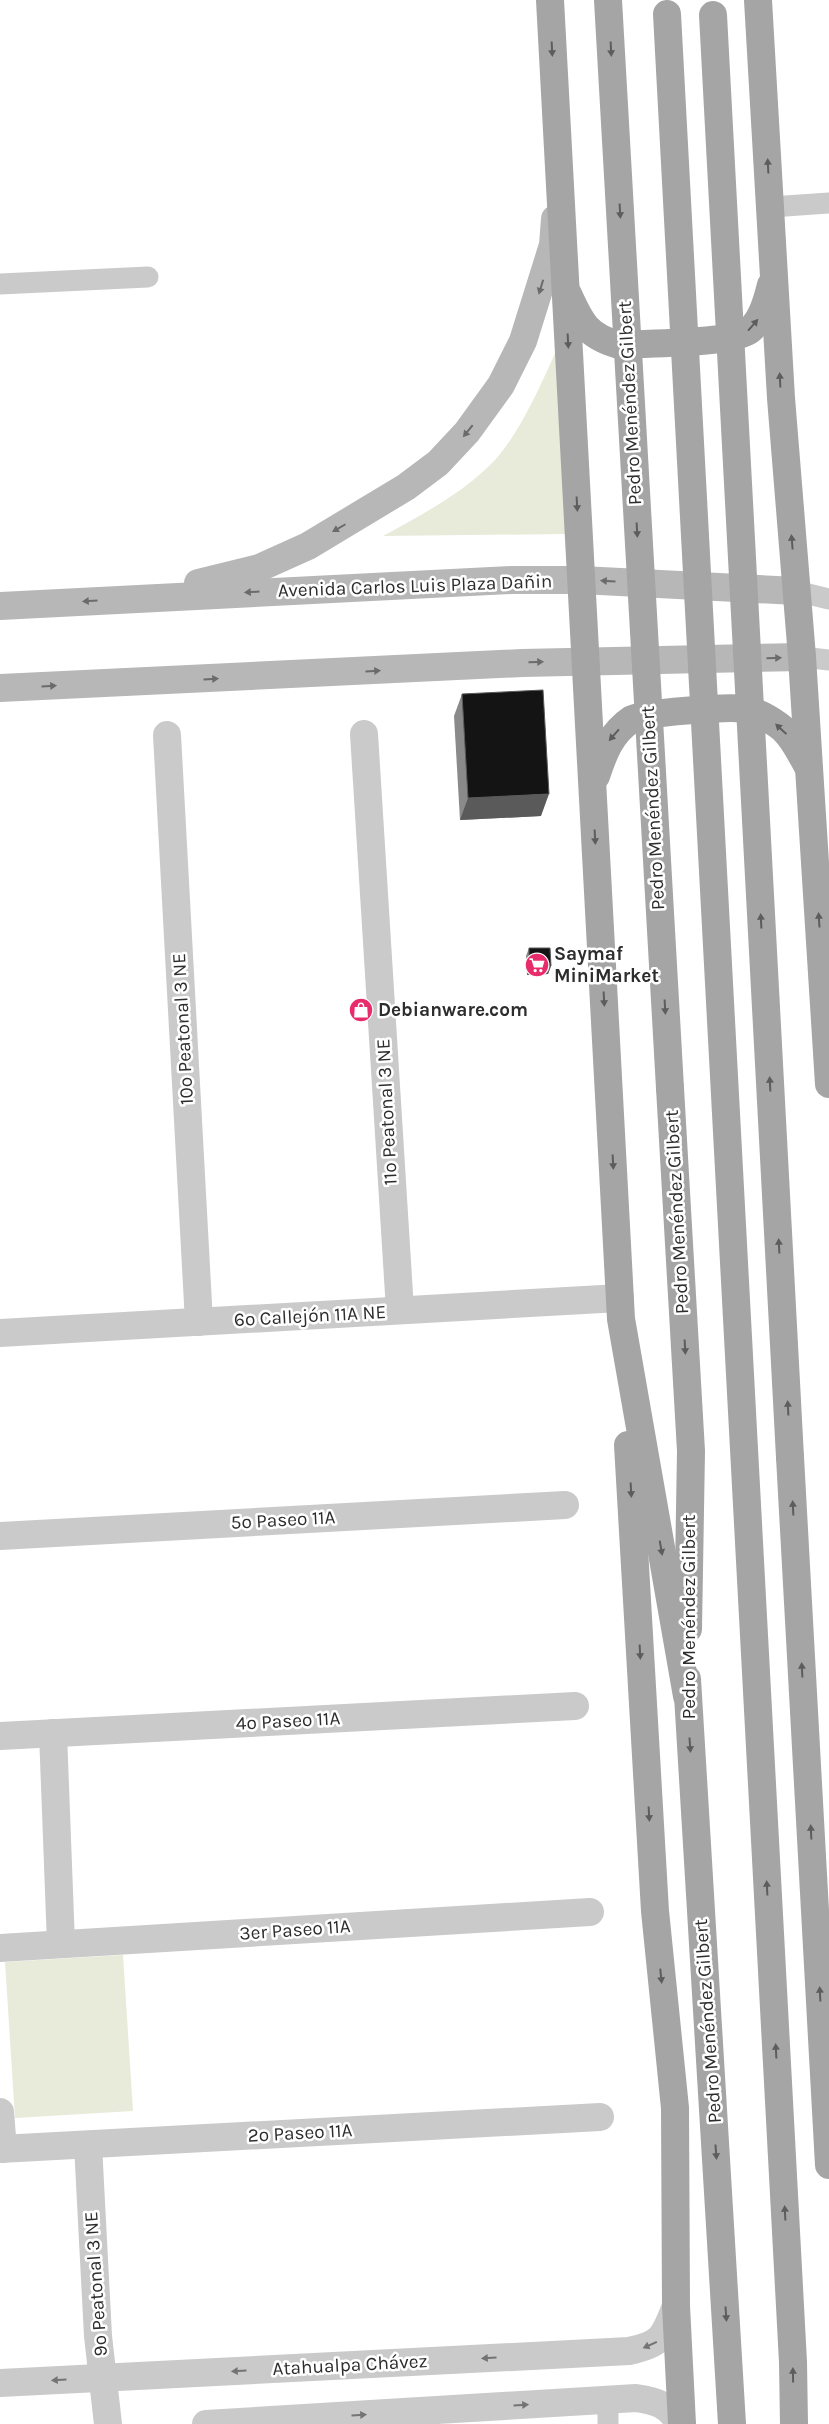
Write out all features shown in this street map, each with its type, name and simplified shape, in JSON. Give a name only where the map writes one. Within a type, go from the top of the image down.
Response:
[{"type":"main road","points":[[550,0],[655,1911],[675,2108],[676,2306],[681,2424]]},
{"type":"main road","name":"Pedro Menéndez Gilbert","points":[[608,0],[691,1451],[687,1696],[732,2424]]},
{"type":"main road","points":[[758,0],[781,398],[802,657],[828,1033],[829,1084]]},
{"type":"main road","points":[[667,7],[792,2342],[794,2424]]},
{"type":"main road","points":[[712,8],[829,2166]]},
{"type":"main road","points":[[141,598],[259,568],[308,546],[406,487],[444,457],[468,432],[501,385],[523,341],[553,245],[558,170]]},
{"type":"main road","points":[[565,286],[578,317],[590,332],[602,340],[619,345],[732,338],[749,331],[759,318],[767,303],[775,269]]},
{"type":"main road","name":"Avenida Carlos Luis Plaza Dañin","points":[[0,606],[512,580],[581,580],[796,591]]},
{"type":"main road","points":[[0,688],[585,661],[802,657]]},
{"type":"main road","points":[[592,788],[608,742],[634,717],[655,714],[741,708],[762,715],[780,726],[789,736],[809,768]]},
{"type":"main road","points":[[621,1308],[687,1696]]},
{"type":"street","name":"11º Peatonal 3 NE","points":[[364,734],[400,1310]]},
{"type":"street","name":"10º Peatonal 3 NE","points":[[167,735],[199,1322]]},
{"type":"street","name":"6º Callejón 11A NE","points":[[0,1333],[400,1310],[621,1308]]},
{"type":"street","name":"5º Paseo 11A","points":[[0,1536],[565,1505]]},
{"type":"street","name":"4º Paseo 11A","points":[[0,1736],[575,1706]]},
{"type":"street","points":[[53,1733],[61,1944]]},
{"type":"street","name":"3er Paseo 11A","points":[[0,1948],[590,1912]]},
{"type":"street","points":[[0,2112],[1,2149]]},
{"type":"street","name":"2º Paseo 11A","points":[[1,2149],[600,2117]]},
{"type":"street","name":"9º Peatonal 3 NE","points":[[88,2145],[98,2336],[108,2424]]},
{"type":"street","name":"Atahualpa Chávez","points":[[0,2383],[629,2351],[645,2348],[660,2340],[676,2306]]},
{"type":"street","points":[[206,2424],[608,2412],[636,2398],[665,2404],[681,2424]]},
{"type":"lane","points":[[770,207],[829,202]]},
{"type":"lane","points":[[0,284],[148,277]]},
{"type":"lane","name":"Avenida Carlos Luis Plaza Dañin","points":[[796,591],[829,600]]},
{"type":"lane","points":[[802,657],[829,660]]},
{"type":"green space","points":[[556,351],[566,534],[383,536],[453,495],[491,464],[510,441],[519,426],[536,395]]},
{"type":"green space","points":[[123,1955],[133,2111],[15,2118],[5,1962]]},
{"type":"building","points":[[543,690],[549,794],[468,798],[462,694]]},
{"type":"building","points":[[529,948],[550,948],[551,966],[529,967]]},
{"type":"place","name":"Saymaf MiniMarket","points":[[537,965]]},
{"type":"place","name":"Debianware.com","points":[[361,1010]]}]
